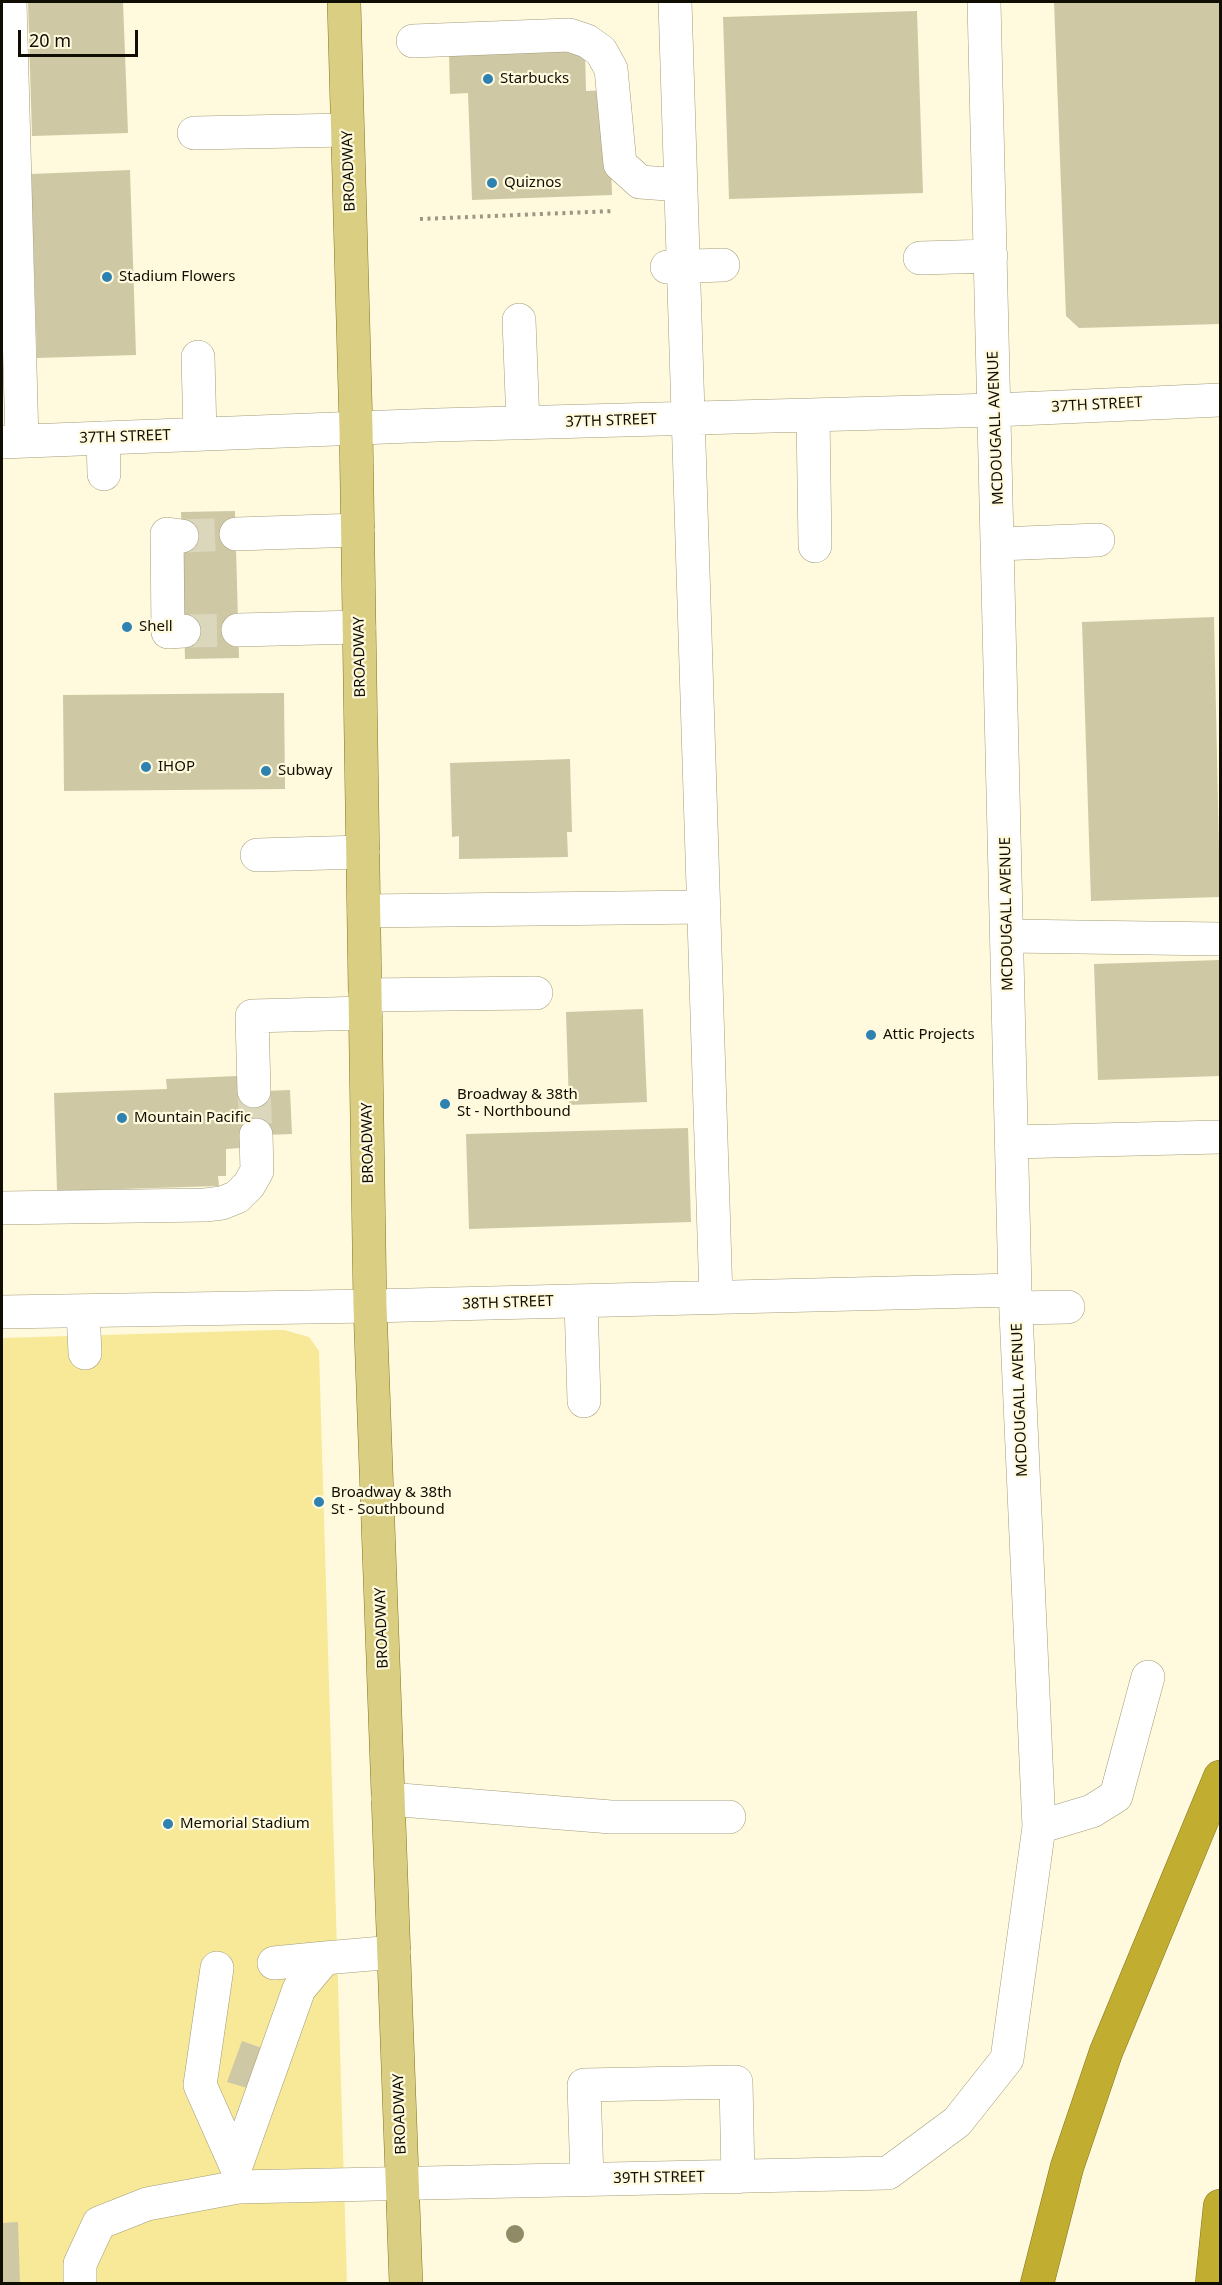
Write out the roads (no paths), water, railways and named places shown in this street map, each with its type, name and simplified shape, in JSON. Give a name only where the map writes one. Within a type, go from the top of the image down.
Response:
[{"type":"highway","points":[[1037,2283],[1067,2167],[1106,2052],[1221,1777]]},
{"type":"highway","points":[[1212,2283],[1221,2206]]},
{"type":"main road","name":"BROADWAY","points":[[344,2],[360,627],[370,1306],[406,2283]]},
{"type":"street","points":[[10,2],[12,442]]},
{"type":"street","points":[[675,2],[681,184],[675,266],[687,419],[716,1297]]},
{"type":"street","name":"MCDOUGALL AVENUE","points":[[984,2],[1016,1299],[1039,1827]]},
{"type":"street","points":[[413,41],[569,35],[587,41],[601,51],[611,69],[621,164],[640,182],[681,184]]},
{"type":"street","points":[[194,133],[347,130]]},
{"type":"street","points":[[920,258],[991,256]]},
{"type":"street","points":[[675,266],[723,265]]},
{"type":"street","points":[[519,320],[523,423]]},
{"type":"street","points":[[198,357],[200,434]]},
{"type":"street","name":"37TH STREET","points":[[12,442],[356,428],[995,410],[1221,400]]},
{"type":"street","points":[[813,415],[815,546]]},
{"type":"street","points":[[103,438],[104,474]]},
{"type":"street","points":[[236,534],[358,530]]},
{"type":"street","points":[[182,536],[167,534],[168,632],[184,631]]},
{"type":"street","points":[[999,544],[1098,540]]},
{"type":"street","points":[[238,630],[360,627]]},
{"type":"street","points":[[258,855],[363,852]]},
{"type":"street","points":[[364,911],[704,907]]},
{"type":"street","points":[[1008,936],[1221,939]]},
{"type":"street","points":[[254,1091],[252,1016],[365,1004],[536,993]]},
{"type":"street","points":[[2,1208],[222,1203],[237,1197],[249,1185],[257,1171],[256,1135]]},
{"type":"street","points":[[1012,1142],[1221,1137]]},
{"type":"street","name":"38TH STREET","points":[[2,1312],[716,1297],[1016,1299],[1068,1307]]},
{"type":"street","points":[[581,1301],[584,1401]]},
{"type":"street","points":[[83,1311],[85,1353]]},
{"type":"street","points":[[1039,1827],[1092,1811],[1116,1796],[1148,1677]]},
{"type":"street","points":[[388,1799],[611,1817],[729,1817]]},
{"type":"street","name":"39TH STREET","points":[[80,2283],[80,2264],[99,2223],[147,2204],[237,2176],[402,2182],[888,2173],[957,2122],[1007,2059],[1039,1827]]},
{"type":"street","points":[[274,1963],[394,1952]]},
{"type":"street","points":[[237,2176],[299,1989],[325,1958]]},
{"type":"street","points":[[217,1968],[200,2085],[237,2176]]},
{"type":"street","points":[[587,2179],[584,2085],[735,2082],[738,2177]]},
{"type":"tunnel","points":[[182,536],[236,534]]},
{"type":"tunnel","points":[[184,631],[238,630]]},
{"type":"tunnel","points":[[254,1091],[256,1135]]},
{"type":"place","name":"Starbucks","points":[[488,79]]},
{"type":"place","name":"Quiznos","points":[[492,183]]},
{"type":"place","name":"Stadium Flowers","points":[[107,277]]},
{"type":"place","name":"Shell","points":[[127,627]]},
{"type":"place","name":"IHOP","points":[[146,767]]},
{"type":"place","name":"Subway","points":[[266,771]]},
{"type":"place","name":"Attic Projects","points":[[871,1035]]},
{"type":"place","name":"Broadway & 38th St - Northbound","points":[[445,1104]]},
{"type":"place","name":"Mountain Pacific","points":[[122,1118]]},
{"type":"place","name":"Broadway & 38th St - Southbound","points":[[319,1502]]},
{"type":"place","name":"Memorial Stadium","points":[[168,1824]]}]
